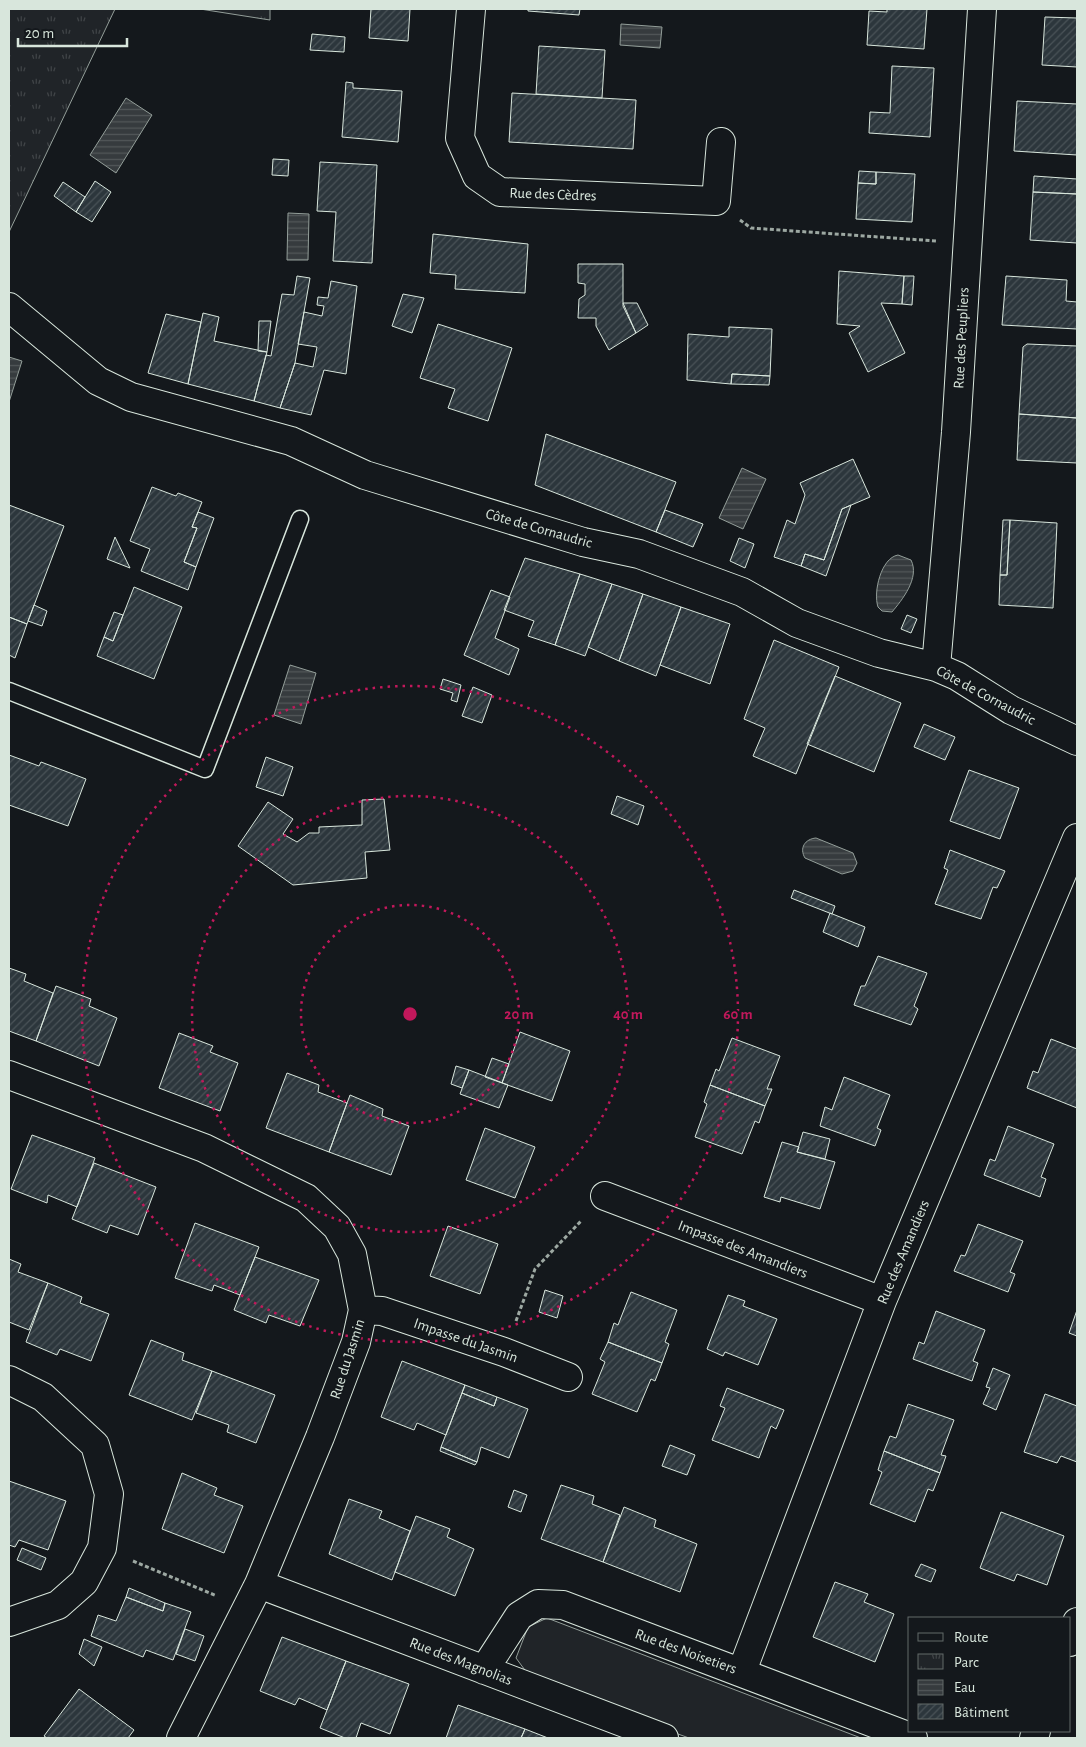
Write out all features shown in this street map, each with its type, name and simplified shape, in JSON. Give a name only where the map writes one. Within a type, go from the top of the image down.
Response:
[{"type":"street","name":"Rue des Cèdres","points":[[471,9],[460,138],[477,176],[500,192],[716,201]]},
{"type":"street","name":"Rue des Peupliers","points":[[936,666],[956,432],[966,244],[982,9]]},
{"type":"street","points":[[716,201],[721,142]]},
{"type":"street","name":"Côte de Cornaudric","points":[[9,307],[98,381],[131,397],[291,441],[365,475],[583,542],[639,554],[742,592],[797,623],[879,654],[936,666],[957,676],[1011,710],[1077,741]]},
{"type":"street","name":"Rue des Amandiers","points":[[742,1672],[882,1302],[1077,838]]},
{"type":"street","name":"Rue du Jasmin","points":[[9,1075],[204,1148],[306,1198],[337,1227],[352,1254],[363,1310],[356,1342],[258,1584],[181,1738]]},
{"type":"street","name":"Impasse des Amandiers","points":[[605,1196],[882,1302]]},
{"type":"street","name":"Impasse du Jasmin","points":[[363,1310],[382,1311],[504,1352],[568,1377]]},
{"type":"street","points":[[9,1380],[43,1397],[94,1445],[109,1494],[102,1548],[84,1582],[58,1605],[9,1622]]},
{"type":"street","name":"Rue des Magnolias","points":[[258,1584],[664,1738]]},
{"type":"street","name":"Rue des Noisetiers","points":[[484,1670],[519,1616],[538,1604],[563,1605],[913,1738]]},
{"type":"street","points":[[1071,1639],[1077,1622]]},
{"type":"lane","points":[[9,691],[205,769],[300,519]]},
{"type":"path","points":[[716,201],[751,228],[966,244]]},
{"type":"path","points":[[504,1352],[536,1269],[605,1196]]},
{"type":"path","points":[[102,1548],[246,1608]]},
{"type":"green space","points":[[9,9],[115,9],[9,232]]},
{"type":"green space","points":[[200,9],[270,9],[270,20]]},
{"type":"green space","points":[[547,1618],[861,1738],[689,1738],[533,1681],[516,1658],[528,1627]]},
{"type":"water","points":[[621,24],[662,27],[660,48],[620,45]]},
{"type":"water","points":[[126,98],[152,115],[116,173],[90,155]]},
{"type":"water","points":[[288,213],[309,214],[308,260],[287,260]]},
{"type":"water","points":[[9,357],[22,361],[9,402]]},
{"type":"water","points":[[742,468],[766,479],[743,529],[719,518]]},
{"type":"water","points":[[898,555],[911,560],[913,567],[912,581],[905,595],[892,612],[882,611],[878,607],[877,601],[880,576],[887,562],[892,557]]},
{"type":"water","points":[[290,665],[316,673],[301,724],[274,715]]},
{"type":"water","points":[[816,838],[853,853],[857,863],[853,871],[842,874],[805,858],[803,854],[804,845],[809,840]]},
{"type":"building","points":[[371,9],[410,9],[408,41],[369,38]]},
{"type":"building","points":[[528,9],[580,9],[579,15],[528,11]]},
{"type":"building","points":[[887,9],[927,9],[924,49],[867,45],[869,11],[887,12]]},
{"type":"building","points":[[1045,17],[1077,18],[1077,67],[1042,65]]},
{"type":"building","points":[[312,34],[345,37],[344,52],[310,50]]},
{"type":"building","points":[[539,46],[605,50],[602,98],[536,94]]},
{"type":"building","points":[[892,66],[934,68],[930,137],[869,133],[870,112],[890,113]]},
{"type":"building","points":[[346,82],[353,83],[353,88],[402,91],[398,142],[342,137]]},
{"type":"building","points":[[512,93],[636,100],[633,149],[509,142]]},
{"type":"building","points":[[1017,101],[1077,104],[1077,155],[1014,151]]},
{"type":"building","points":[[273,159],[289,160],[288,176],[272,175]]},
{"type":"building","points":[[320,162],[377,165],[372,263],[333,261],[336,212],[317,211]]},
{"type":"building","points":[[859,171],[876,172],[876,184],[858,183]]},
{"type":"building","points":[[876,172],[915,174],[912,222],[856,219],[858,183],[876,184]]},
{"type":"building","points":[[1034,176],[1077,179],[1077,194],[1033,192]]},
{"type":"building","points":[[95,181],[111,192],[92,222],[76,212]]},
{"type":"building","points":[[63,182],[85,197],[76,212],[54,196]]},
{"type":"building","points":[[1033,192],[1077,194],[1077,243],[1030,240]]},
{"type":"building","points":[[433,234],[528,244],[525,293],[455,289],[456,275],[430,273]]},
{"type":"building","points":[[578,264],[623,264],[623,306],[636,333],[609,350],[596,326],[596,318],[578,318],[579,299],[585,295],[585,284],[578,283]]},
{"type":"building","points":[[839,271],[904,276],[902,304],[881,303],[905,353],[868,372],[849,333],[860,326],[837,324]]},
{"type":"building","points":[[297,276],[310,278],[295,363],[280,408],[254,401],[266,355],[271,356],[282,294],[294,295]]},
{"type":"building","points":[[904,276],[914,276],[912,305],[902,304]]},
{"type":"building","points":[[1006,276],[1067,280],[1066,301],[1077,302],[1077,329],[1002,325]]},
{"type":"building","points":[[331,281],[357,286],[346,374],[324,370],[311,415],[280,408],[295,363],[313,367],[317,347],[298,344],[304,312],[322,316],[324,306],[317,305],[318,297],[328,298]]},
{"type":"building","points":[[403,294],[424,298],[412,333],[392,326]]},
{"type":"building","points":[[623,303],[637,303],[648,325],[636,333]]},
{"type":"building","points":[[203,313],[219,317],[214,341],[267,352],[254,401],[188,384]]},
{"type":"building","points":[[166,314],[201,322],[188,384],[148,373]]},
{"type":"building","points":[[259,321],[271,321],[267,352],[258,351]]},
{"type":"building","points":[[438,324],[512,348],[488,421],[448,408],[455,389],[420,378]]},
{"type":"building","points":[[729,327],[772,329],[770,376],[732,374],[731,384],[687,380],[688,334],[729,337]]},
{"type":"building","points":[[1027,344],[1077,346],[1077,418],[1019,414],[1023,347]]},
{"type":"building","points":[[732,374],[770,376],[769,385],[731,384]]},
{"type":"building","points":[[1019,414],[1077,418],[1077,463],[1017,460]]},
{"type":"building","points":[[546,434],[676,482],[656,532],[535,485]]},
{"type":"building","points":[[853,459],[870,497],[842,509],[824,560],[805,554],[801,566],[774,557],[787,520],[795,524],[805,495],[800,483]]},
{"type":"building","points":[[152,487],[176,496],[178,493],[202,502],[192,527],[197,528],[184,562],[196,567],[188,590],[141,571],[150,549],[130,541]]},
{"type":"building","points":[[9,505],[64,526],[27,624],[9,617]]},
{"type":"building","points":[[851,505],[826,576],[801,566],[805,554],[824,560],[842,509]]},
{"type":"building","points":[[665,510],[703,524],[693,547],[656,532]]},
{"type":"building","points":[[198,512],[214,518],[196,567],[184,562],[197,528],[192,527]]},
{"type":"building","points":[[1003,520],[1010,520],[1007,575],[1000,575]]},
{"type":"building","points":[[1010,520],[1057,523],[1053,608],[999,605],[1000,575],[1007,575]]},
{"type":"building","points":[[115,537],[130,568],[107,559]]},
{"type":"building","points":[[739,538],[754,544],[745,568],[730,561]]},
{"type":"building","points":[[525,558],[580,574],[555,645],[528,636],[534,621],[504,610]]},
{"type":"building","points":[[580,574],[612,584],[585,656],[555,645]]},
{"type":"building","points":[[612,584],[643,594],[619,661],[588,647]]},
{"type":"building","points":[[134,587],[182,607],[154,679],[97,656],[104,637],[113,641]]},
{"type":"building","points":[[491,590],[510,597],[495,638],[519,649],[509,675],[464,655]]},
{"type":"building","points":[[643,594],[681,607],[656,676],[619,661]]},
{"type":"building","points":[[34,605],[47,611],[42,626],[28,621]]},
{"type":"building","points":[[681,607],[730,624],[710,684],[660,665]]},
{"type":"building","points":[[114,612],[123,615],[113,641],[104,637]]},
{"type":"building","points":[[907,615],[917,619],[911,633],[901,629]]},
{"type":"building","points":[[9,617],[27,624],[15,658],[9,655]]},
{"type":"building","points":[[774,640],[839,667],[796,774],[753,756],[765,728],[744,719]]},
{"type":"building","points":[[835,676],[901,703],[874,772],[807,744]]},
{"type":"building","points":[[443,679],[461,685],[457,702],[451,700],[453,693],[440,689]]},
{"type":"building","points":[[473,687],[492,695],[482,723],[462,716]]},
{"type":"building","points":[[924,724],[955,737],[945,760],[914,747]]},
{"type":"building","points":[[9,755],[39,766],[41,762],[86,779],[68,826],[9,805]]},
{"type":"building","points":[[266,757],[293,767],[283,796],[256,787]]},
{"type":"building","points":[[969,770],[1019,788],[1000,839],[950,821]]},
{"type":"building","points":[[617,796],[644,806],[638,825],[611,814]]},
{"type":"building","points":[[384,799],[390,850],[365,852],[367,878],[293,885],[238,846],[268,802],[293,819],[283,834],[297,842],[309,833],[319,833],[319,827],[362,825],[362,800]]},
{"type":"building","points":[[950,850],[1005,871],[997,888],[993,887],[981,919],[935,904],[948,870],[944,868]]},
{"type":"building","points":[[794,890],[835,906],[832,914],[791,898]]},
{"type":"building","points":[[830,913],[865,927],[858,947],[823,932]]},
{"type":"building","points":[[878,956],[927,973],[914,1006],[918,1009],[911,1025],[854,1005],[861,986],[865,986]]},
{"type":"building","points":[[9,968],[26,974],[24,981],[53,993],[36,1041],[9,1031]]},
{"type":"building","points":[[56,986],[91,999],[89,1006],[117,1018],[99,1066],[36,1041]]},
{"type":"building","points":[[520,1032],[570,1051],[552,1101],[502,1083]]},
{"type":"building","points":[[179,1033],[213,1046],[210,1052],[238,1063],[220,1111],[159,1088]]},
{"type":"building","points":[[732,1038],[780,1056],[767,1089],[772,1089],[765,1106],[710,1085],[716,1069],[719,1071]]},
{"type":"building","points":[[1051,1039],[1077,1049],[1077,1108],[1027,1088],[1033,1071],[1038,1073]]},
{"type":"building","points":[[492,1058],[509,1064],[502,1083],[485,1077]]},
{"type":"building","points":[[456,1066],[469,1070],[462,1088],[451,1084]]},
{"type":"building","points":[[469,1070],[508,1085],[499,1108],[460,1094]]},
{"type":"building","points":[[287,1073],[319,1085],[318,1092],[347,1103],[329,1152],[266,1128]]},
{"type":"building","points":[[844,1077],[890,1095],[877,1128],[881,1130],[875,1146],[820,1126],[825,1107],[832,1110]]},
{"type":"building","points":[[710,1085],[765,1106],[759,1123],[755,1121],[742,1154],[695,1137],[707,1104],[704,1102]]},
{"type":"building","points":[[350,1095],[383,1109],[382,1116],[409,1126],[391,1175],[329,1152]]},
{"type":"building","points":[[1008,1126],[1054,1144],[1041,1177],[1046,1179],[1040,1197],[984,1175],[990,1159],[995,1161]]},
{"type":"building","points":[[485,1128],[535,1147],[515,1198],[466,1180]]},
{"type":"building","points":[[803,1132],[830,1139],[825,1159],[797,1152]]},
{"type":"building","points":[[32,1135],[95,1158],[77,1207],[48,1195],[47,1203],[11,1189]]},
{"type":"building","points":[[782,1142],[799,1147],[797,1152],[835,1162],[820,1209],[781,1197],[780,1202],[764,1197]]},
{"type":"building","points":[[94,1163],[156,1187],[138,1235],[110,1225],[107,1233],[72,1219]]},
{"type":"building","points":[[195,1223],[259,1247],[240,1295],[214,1285],[212,1291],[175,1278]]},
{"type":"building","points":[[978,1224],[1023,1241],[1010,1272],[1015,1274],[1008,1292],[954,1271],[961,1255],[965,1256]]},
{"type":"building","points":[[448,1226],[498,1244],[480,1294],[430,1276]]},
{"type":"building","points":[[255,1257],[319,1280],[300,1326],[269,1315],[266,1323],[234,1310]]},
{"type":"building","points":[[9,1259],[21,1264],[18,1272],[48,1283],[29,1330],[9,1322]]},
{"type":"building","points":[[48,1283],[82,1297],[80,1303],[109,1314],[91,1361],[60,1349],[57,1355],[26,1342]]},
{"type":"building","points":[[545,1290],[563,1296],[557,1318],[539,1312]]},
{"type":"building","points":[[631,1292],[677,1310],[665,1342],[669,1344],[662,1363],[608,1342],[614,1323],[618,1325]]},
{"type":"building","points":[[728,1295],[745,1301],[743,1306],[777,1319],[758,1365],[725,1352],[723,1356],[707,1349]]},
{"type":"building","points":[[1077,1310],[1077,1336],[1069,1333]]},
{"type":"building","points":[[936,1311],[985,1330],[973,1361],[978,1363],[972,1381],[913,1359],[919,1342],[924,1344]]},
{"type":"building","points":[[151,1340],[184,1353],[182,1360],[212,1371],[192,1420],[129,1395]]},
{"type":"building","points":[[608,1342],[662,1363],[655,1381],[651,1379],[637,1412],[592,1394],[605,1362],[600,1359]]},
{"type":"building","points":[[402,1361],[465,1385],[446,1435],[417,1423],[414,1430],[381,1417]]},
{"type":"building","points":[[993,1368],[1010,1375],[996,1410],[983,1404],[990,1388],[986,1387]]},
{"type":"building","points":[[212,1371],[275,1395],[256,1443],[227,1432],[229,1425],[196,1413]]},
{"type":"building","points":[[465,1385],[497,1397],[494,1406],[462,1393]]},
{"type":"building","points":[[727,1388],[784,1410],[776,1429],[771,1426],[759,1458],[712,1440],[725,1408],[720,1406]]},
{"type":"building","points":[[462,1393],[494,1406],[497,1397],[528,1409],[509,1458],[481,1447],[477,1462],[441,1447]]},
{"type":"building","points":[[1045,1394],[1077,1406],[1077,1462],[1061,1456],[1057,1463],[1024,1452]]},
{"type":"building","points":[[908,1404],[954,1420],[941,1455],[946,1456],[940,1473],[884,1451],[890,1436],[896,1438]]},
{"type":"building","points":[[670,1445],[695,1455],[687,1475],[662,1466]]},
{"type":"building","points":[[441,1447],[477,1462],[475,1465],[440,1451]]},
{"type":"building","points":[[884,1451],[940,1473],[933,1491],[928,1489],[915,1522],[870,1504],[882,1472],[878,1470]]},
{"type":"building","points":[[182,1473],[217,1488],[214,1495],[243,1506],[224,1553],[162,1529]]},
{"type":"building","points":[[9,1481],[66,1501],[48,1550],[19,1540],[15,1547],[9,1545]]},
{"type":"building","points":[[561,1485],[594,1496],[592,1504],[620,1515],[603,1562],[541,1539]]},
{"type":"building","points":[[514,1490],[527,1495],[521,1512],[508,1507]]},
{"type":"building","points":[[349,1499],[382,1511],[379,1518],[410,1531],[392,1580],[329,1554]]},
{"type":"building","points":[[624,1507],[656,1520],[654,1527],[697,1544],[680,1592],[603,1562]]},
{"type":"building","points":[[1001,1512],[1064,1536],[1047,1585],[1017,1574],[1014,1581],[980,1568]]},
{"type":"building","points":[[416,1516],[450,1529],[447,1537],[474,1549],[455,1596],[395,1572]]},
{"type":"building","points":[[22,1548],[46,1558],[41,1570],[17,1560]]},
{"type":"building","points":[[921,1564],[936,1570],[931,1582],[915,1576]]},
{"type":"building","points":[[835,1582],[868,1594],[864,1602],[894,1614],[875,1662],[813,1637]]},
{"type":"building","points":[[129,1588],[165,1603],[163,1611],[126,1597]]},
{"type":"building","points":[[126,1597],[163,1611],[165,1603],[191,1612],[173,1660],[146,1650],[143,1657],[91,1636],[98,1615],[116,1621]]},
{"type":"building","points":[[185,1629],[204,1636],[195,1661],[176,1654]]},
{"type":"building","points":[[282,1637],[346,1661],[327,1710],[299,1698],[295,1705],[260,1691]]},
{"type":"building","points":[[84,1639],[102,1647],[94,1666],[79,1654]]},
{"type":"building","points":[[346,1661],[409,1684],[390,1734],[361,1723],[356,1738],[345,1738],[320,1728]]},
{"type":"building","points":[[79,1689],[134,1730],[128,1738],[47,1738],[44,1736]]},
{"type":"building","points":[[458,1705],[525,1729],[521,1738],[446,1738]]},
{"type":"building","points":[[525,1729],[548,1738],[521,1738]]}]
